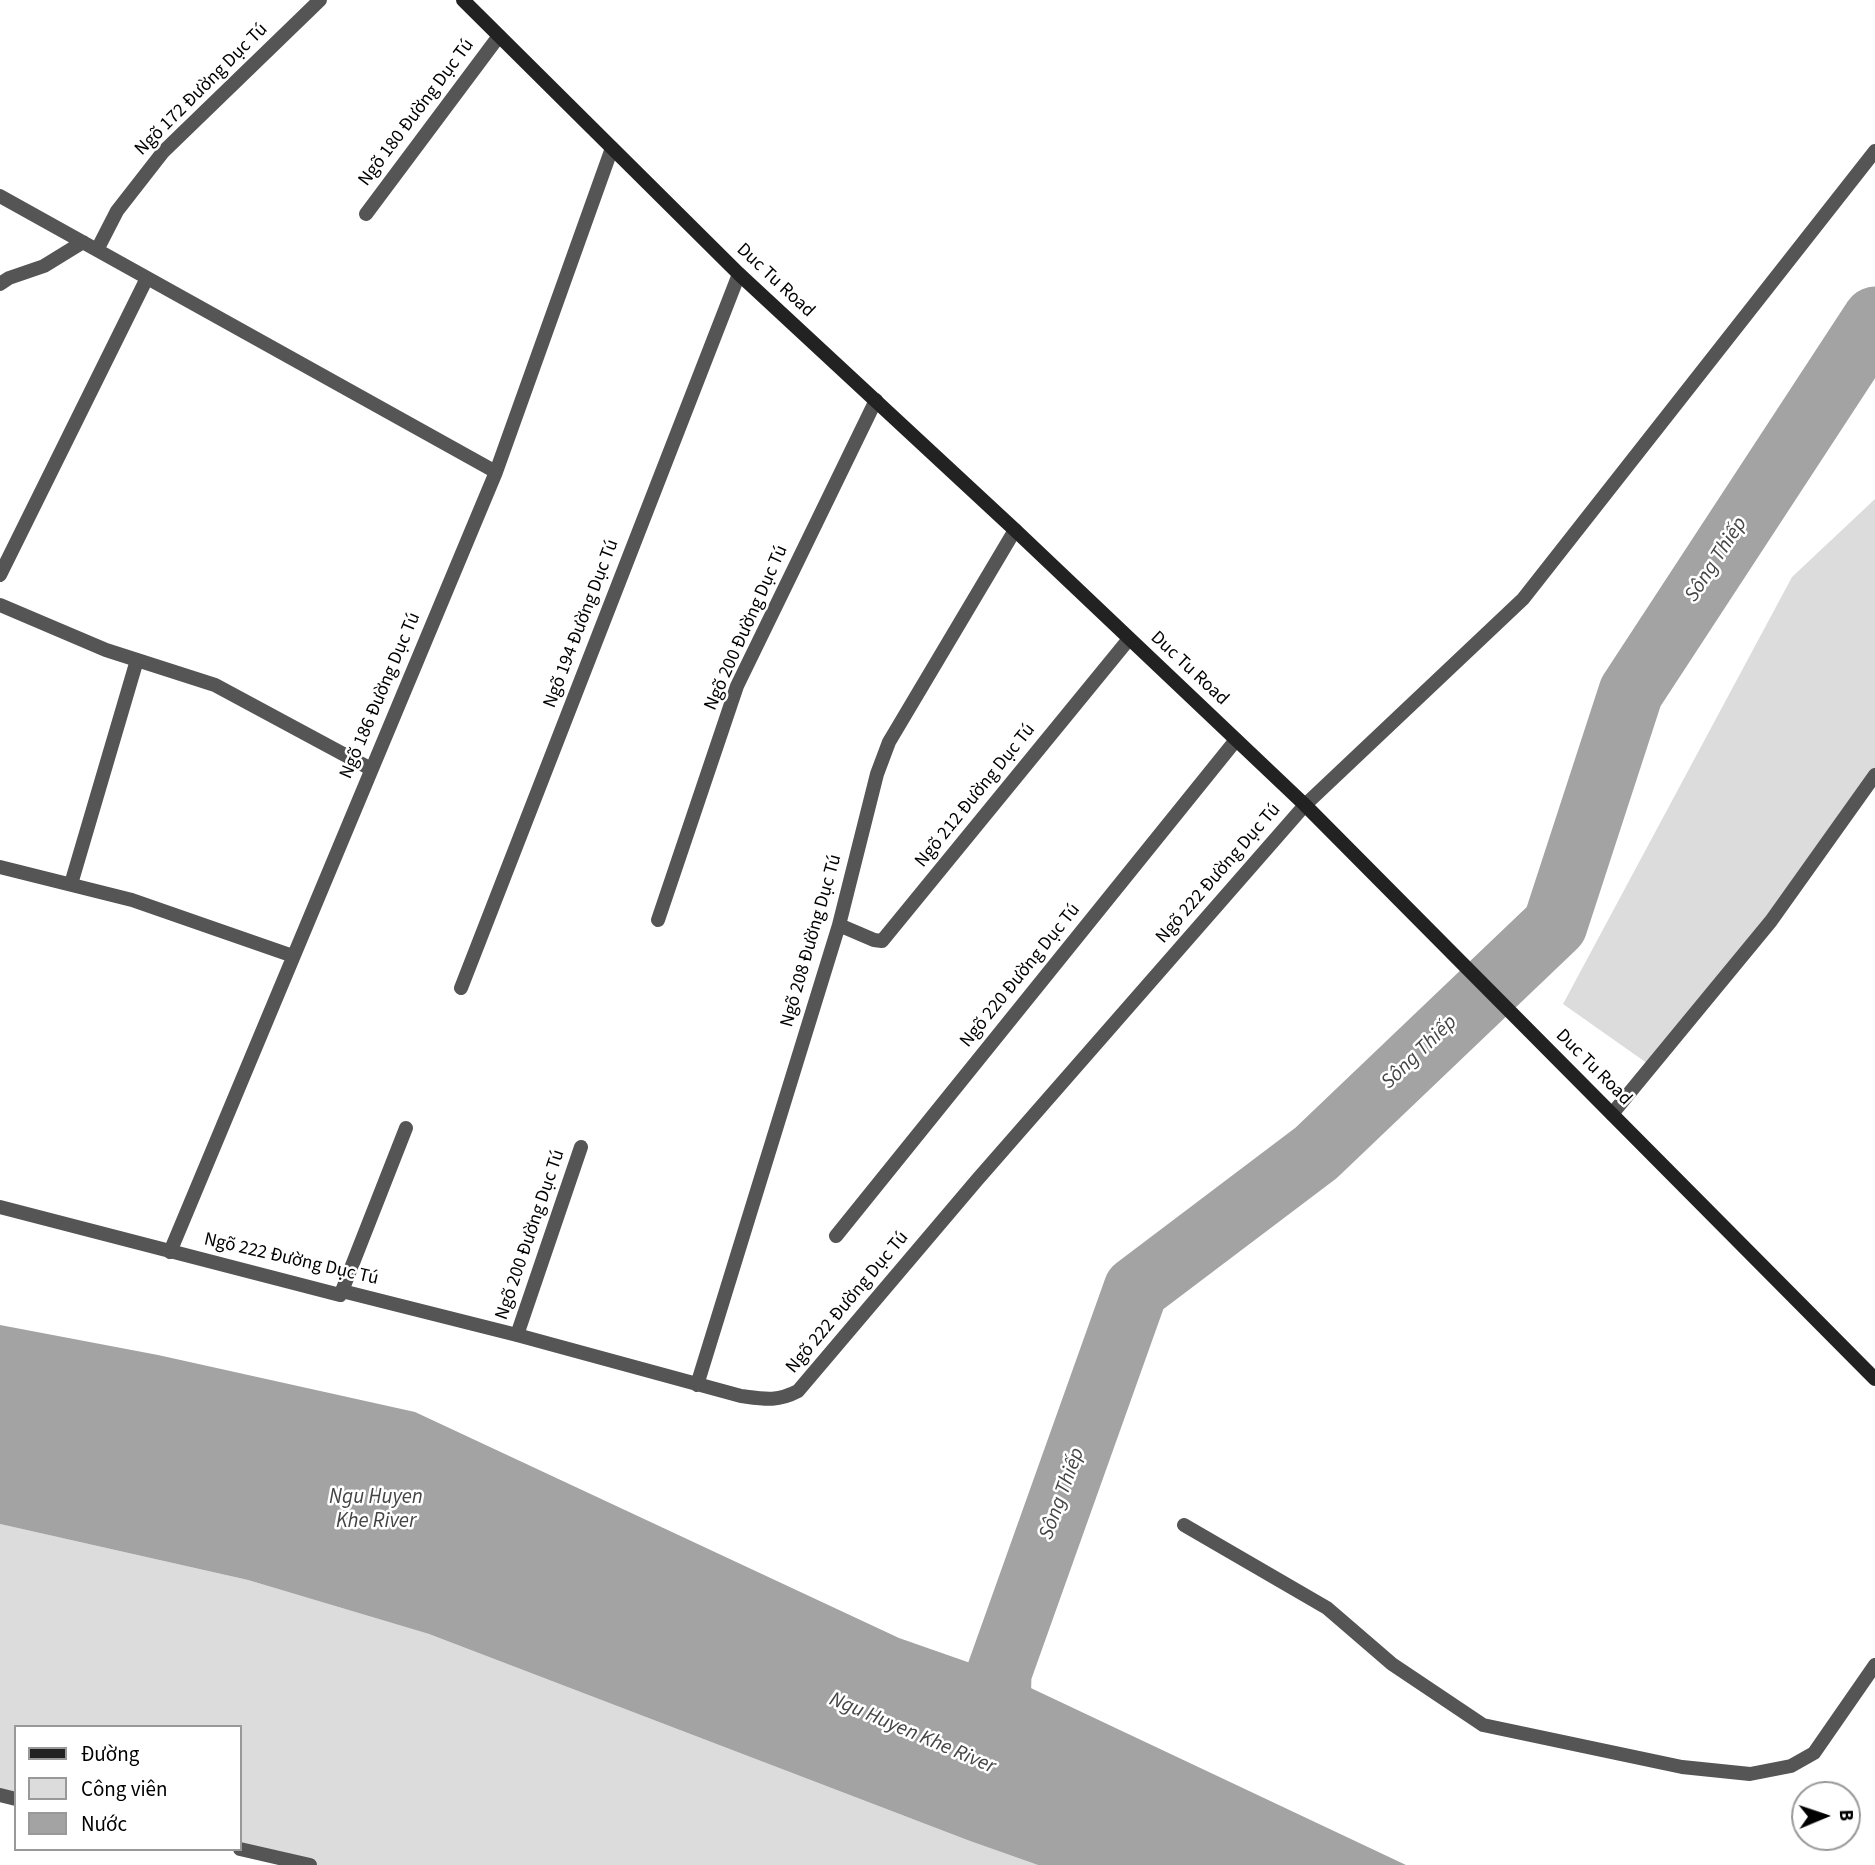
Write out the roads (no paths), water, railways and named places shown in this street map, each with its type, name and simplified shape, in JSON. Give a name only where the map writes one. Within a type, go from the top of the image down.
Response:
[{"type":"main road","name":"Duc Tu Road","points":[[463,0],[739,274],[1015,530],[1305,805],[1875,1379]]},
{"type":"street","name":"Ngõ 172 Đường Dục Tú","points":[[97,250],[117,211],[163,152],[320,0]]},
{"type":"street","name":"Ngõ 180 Đường Dục Tú","points":[[366,214],[499,36]]},
{"type":"street","name":"Ngõ 186 Đường Dục Tú","points":[[170,1252],[496,472],[612,148]]},
{"type":"street","name":"Ngõ 222 Đường Dục Tú","points":[[0,1207],[340,1295],[342,1291],[517,1335],[741,1396],[769,1400],[784,1398],[798,1391],[977,1180],[1305,805],[1523,599],[1875,150]]},
{"type":"street","points":[[0,196],[496,472]]},
{"type":"street","points":[[0,284],[9,278],[44,266],[83,242]]},
{"type":"street","name":"Ngõ 194 Đường Dục Tú","points":[[461,988],[739,274]]},
{"type":"street","points":[[0,575],[147,278]]},
{"type":"street","name":"Ngõ 200 Đường Dục Tú","points":[[658,920],[737,686],[876,400]]},
{"type":"street","name":"Ngõ 208 Đường Dục Tú","points":[[697,1385],[839,925],[877,774],[889,742],[1015,530]]},
{"type":"street","points":[[0,605],[106,650],[215,685],[372,769]]},
{"type":"street","name":"Ngõ 212 Đường Dục Tú","points":[[839,925],[874,940],[883,941],[1129,639]]},
{"type":"street","points":[[71,884],[137,660]]},
{"type":"street","name":"Ngõ 220 Đường Dục Tú","points":[[836,1236],[1236,740]]},
{"type":"street","points":[[1612,1114],[1771,922],[1875,775]]},
{"type":"street","points":[[0,866],[132,900],[293,956]]},
{"type":"street","points":[[342,1291],[406,1128]]},
{"type":"street","name":"Ngõ 200 Đường Dục Tú","points":[[517,1335],[581,1147]]},
{"type":"street","points":[[1184,1525],[1326,1608],[1392,1664],[1483,1725],[1682,1767],[1749,1774],[1791,1766],[1814,1753],[1875,1665]]},
{"type":"street","points":[[242,1849],[310,1865]]},
{"type":"water","name":"Ngu Huyen Khe River","points":[[0,1325],[158,1355],[415,1412],[899,1638],[999,1673],[1406,1865],[1038,1865],[429,1634],[248,1580],[0,1524]]},
{"type":"waterway","name":"Sông Thiếp","points":[[997,1761],[999,1673],[1136,1289],[1316,1153],[1555,925],[1631,692],[1875,319]]}]
